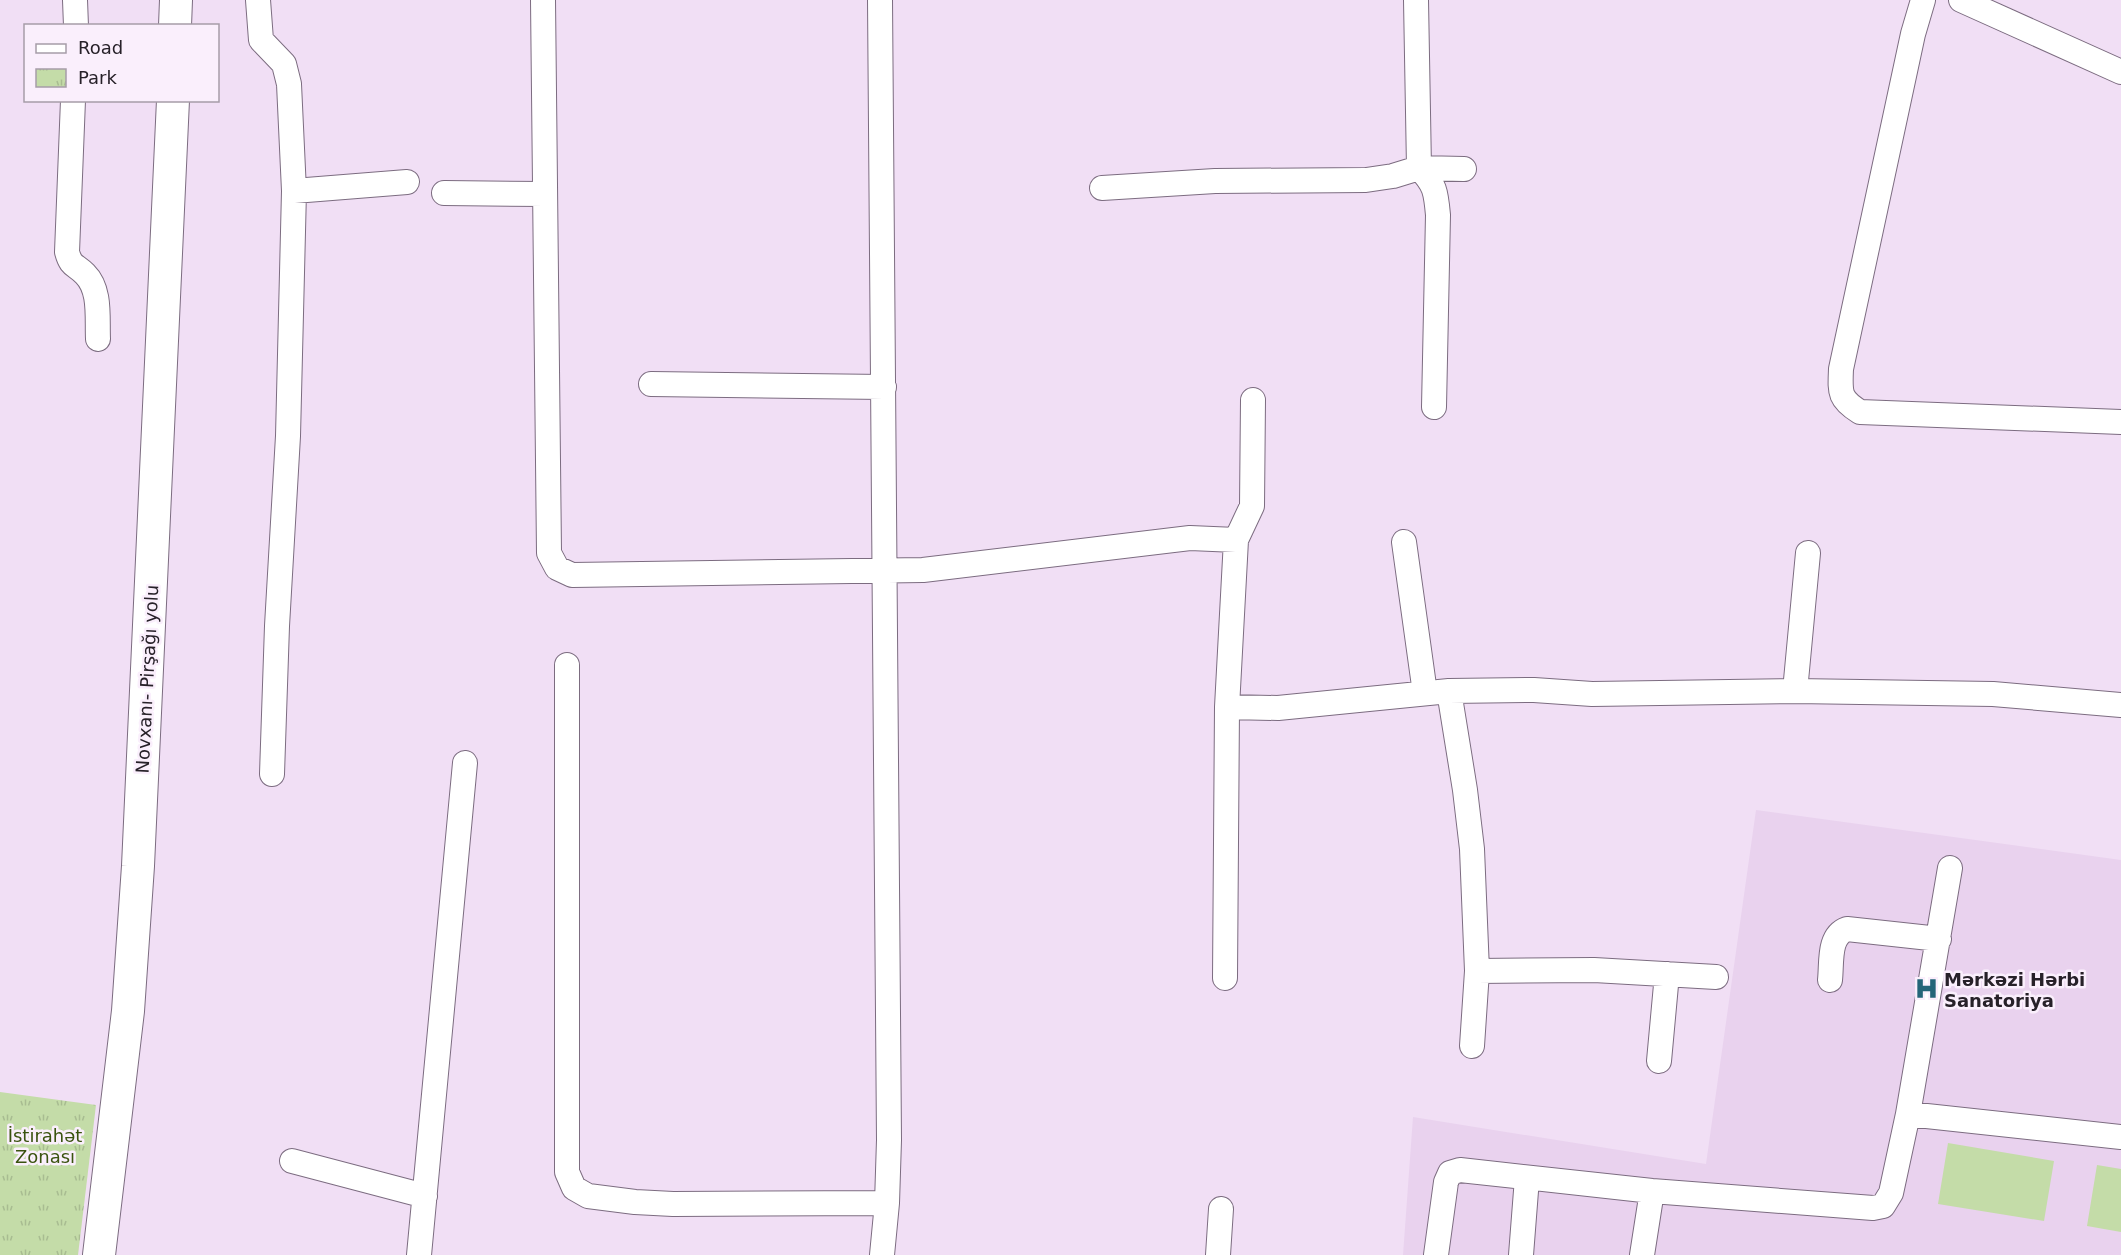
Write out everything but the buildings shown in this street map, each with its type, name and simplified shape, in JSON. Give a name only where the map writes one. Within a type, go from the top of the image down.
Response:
[{"type":"main road","points":[[175,24],[176,0]]},
{"type":"main road","name":"Novxanı- Pirşağı yolu","points":[[99,1255],[128,1011],[138,866],[173,102]]},
{"type":"street","points":[[75,0],[76,24]]},
{"type":"street","points":[[258,0],[261,40],[284,64],[289,84],[294,191],[288,436],[277,626],[272,774]]},
{"type":"street","points":[[543,0],[549,553],[557,568],[572,575],[923,570],[1190,538],[1236,540]]},
{"type":"street","points":[[880,0],[890,1140],[882,1255]]},
{"type":"street","points":[[1416,0],[1419,168],[1432,181],[1437,206],[1434,407]]},
{"type":"street","points":[[1923,0],[1913,34],[1841,369],[1840,389],[1846,403],[1860,412],[2121,422]]},
{"type":"street","points":[[1961,0],[2121,72]]},
{"type":"street","points":[[73,102],[67,252],[70,264],[86,274],[96,294],[98,339]]},
{"type":"street","points":[[1102,188],[1215,181],[1366,180],[1393,176],[1419,168],[1464,169]]},
{"type":"street","points":[[294,191],[406,182]]},
{"type":"street","points":[[444,192],[545,194]]},
{"type":"street","points":[[651,384],[884,387]]},
{"type":"street","points":[[1225,978],[1227,707],[1236,540],[1252,506],[1253,400]]},
{"type":"street","points":[[1404,542],[1425,693]]},
{"type":"street","points":[[1795,691],[1808,553]]},
{"type":"street","points":[[567,665],[567,1172],[574,1188],[588,1196],[673,1204],[887,1203]]},
{"type":"street","points":[[1227,707],[1278,708],[1425,693],[1534,690],[1592,693],[1795,691],[1993,694],[2121,705]]},
{"type":"street","points":[[1449,692],[1472,849],[1477,971],[1472,1046]]},
{"type":"street","points":[[418,1255],[465,763]]},
{"type":"street","points":[[1436,1255],[1446,1182],[1450,1173],[1460,1170],[1652,1191],[1873,1208],[1883,1206],[1891,1193],[1908,1114],[1950,868]]},
{"type":"street","points":[[1830,980],[1834,940],[1839,932],[1847,929],[1939,939]]},
{"type":"street","points":[[1477,971],[1594,970],[1716,978]]},
{"type":"street","points":[[1659,1061],[1667,974]]},
{"type":"street","points":[[1908,1114],[2121,1137]]},
{"type":"street","points":[[292,1161],[425,1196]]},
{"type":"street","points":[[1521,1255],[1527,1178]]},
{"type":"street","points":[[1642,1255],[1652,1191]]},
{"type":"street","points":[[1218,1255],[1221,1209]]},
{"type":"shaded area","name":"Mərkəzi Hərbi Sanatoriya","points":[[1756,810],[2121,860],[2121,1255],[1403,1255],[1413,1117],[1706,1164]]},
{"type":"green space","name":"İstirahət Zonası","points":[[0,1092],[96,1105],[78,1255],[0,1255]]},
{"type":"green space","points":[[1948,1143],[2054,1161],[2044,1221],[1938,1204]]},
{"type":"green space","points":[[2097,1165],[2121,1169],[2121,1232],[2087,1226]]},
{"type":"place","name":"Mərkəzi Hərbi Sanatoriya","points":[[1926,989]]}]
